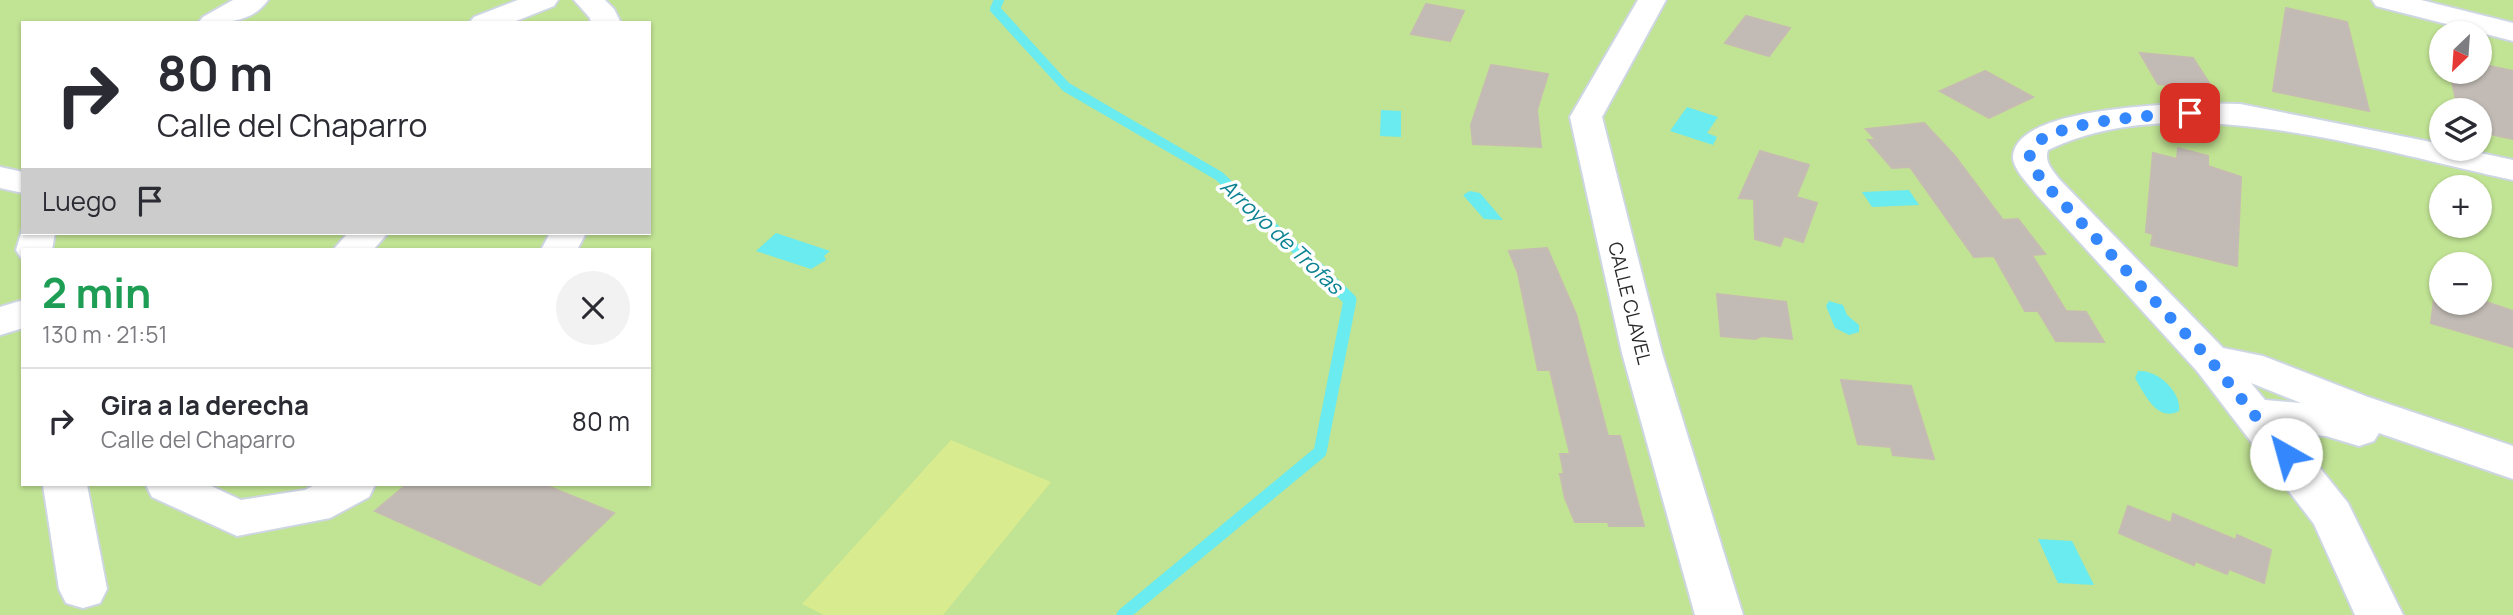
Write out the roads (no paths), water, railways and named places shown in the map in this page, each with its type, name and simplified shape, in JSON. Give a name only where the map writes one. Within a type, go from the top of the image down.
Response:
[{"type":"street","points":[[217,21],[254,0]]},
{"type":"street","points":[[489,21],[544,0]]},
{"type":"street","points":[[588,0],[604,15],[606,21]]},
{"type":"street","name":"CALLE CLAVEL","points":[[1652,0],[1586,117],[1642,353],[1719,615]]},
{"type":"street","points":[[2386,0],[2513,32]]},
{"type":"street","points":[[2379,615],[2332,515],[2211,361],[2047,186],[2031,164],[2030,154],[2034,144],[2063,130],[2106,119],[2190,113],[2240,114],[2513,170]]},
{"type":"street","points":[[0,177],[21,182]]},
{"type":"street","points":[[353,248],[368,235]]},
{"type":"street","points":[[2211,361],[2249,366],[2353,408],[2513,463]]},
{"type":"street","points":[[2254,414],[2326,421],[2456,457],[2513,469]]},
{"type":"street","points":[[65,486],[83,589]]},
{"type":"street","points":[[170,486],[237,518],[314,506],[351,486]]},
{"type":"water","points":[[1687,107],[1718,117],[1707,133],[1717,137],[1713,145],[1670,131]]},
{"type":"water","points":[[1381,110],[1401,111],[1401,137],[1380,136]]},
{"type":"water","points":[[1909,190],[1919,205],[1872,207],[1862,192]]},
{"type":"water","points":[[1470,191],[1480,193],[1503,220],[1484,219],[1463,195]]},
{"type":"water","points":[[776,233],[830,251],[824,256],[826,260],[811,269],[756,251]]},
{"type":"water","points":[[1829,301],[1843,305],[1847,315],[1859,325],[1859,332],[1849,335],[1835,328],[1826,306]]},
{"type":"water","points":[[2138,371],[2153,374],[2167,383],[2177,396],[2179,411],[2164,413],[2152,405],[2135,378]]},
{"type":"water","points":[[2038,539],[2072,541],[2094,585],[2058,583]]},
{"type":"waterway","name":"Arroyo de Trofas","points":[[999,0],[995,9],[1066,87],[1219,176],[1317,269]]},
{"type":"waterway","name":"Arroyo de Trofas","points":[[1123,615],[1320,452],[1350,300],[1316,267]]}]
